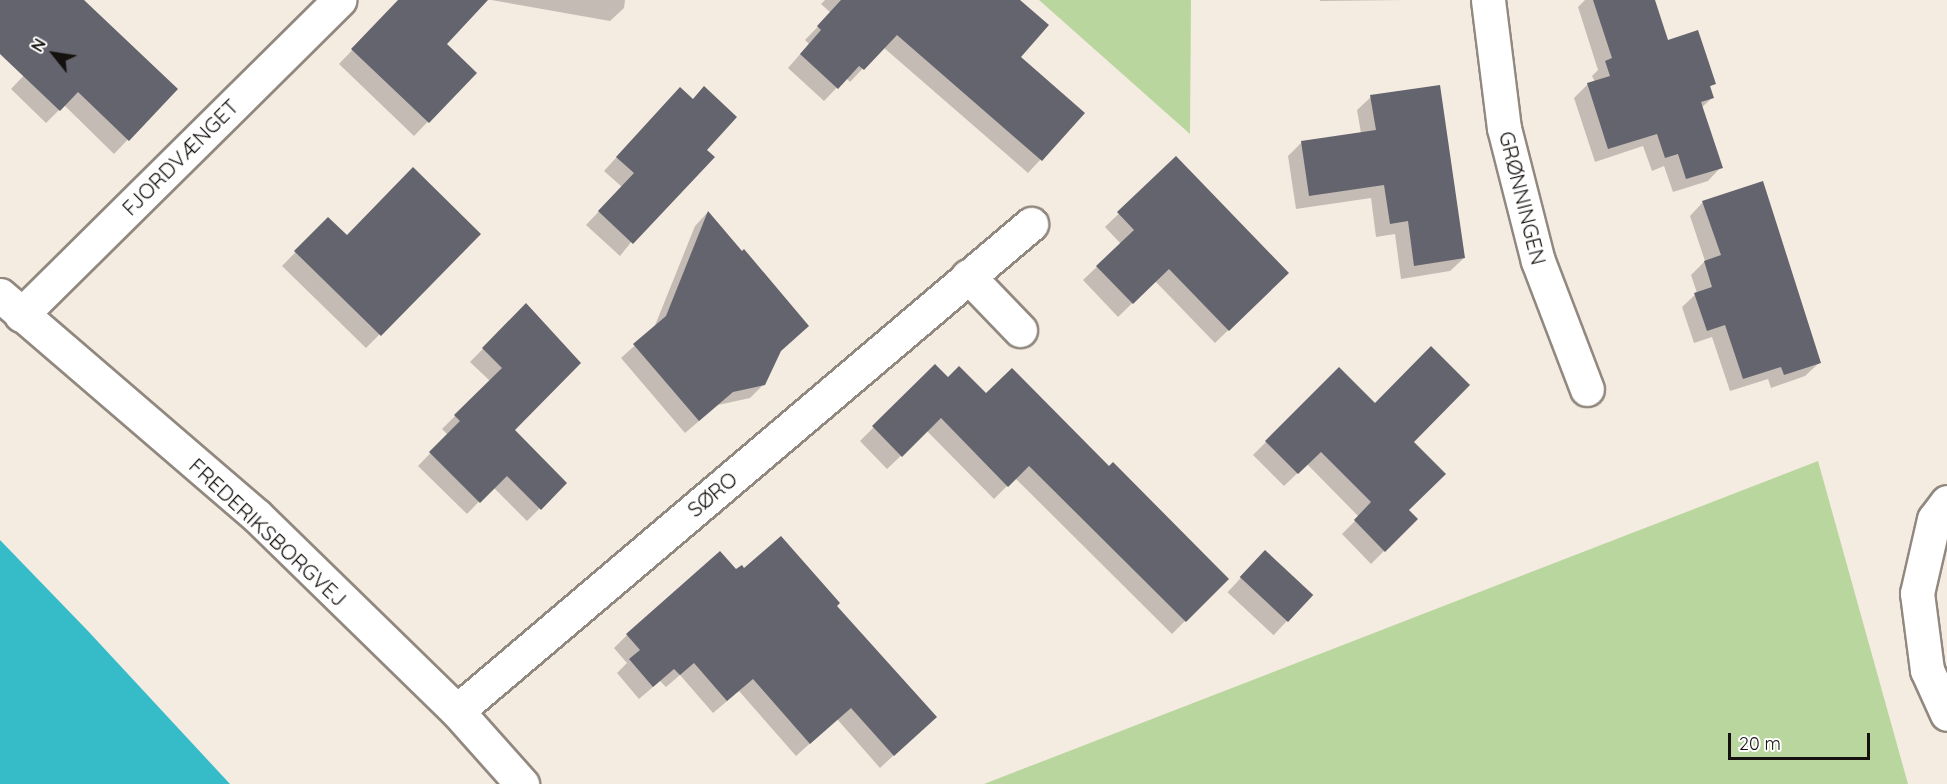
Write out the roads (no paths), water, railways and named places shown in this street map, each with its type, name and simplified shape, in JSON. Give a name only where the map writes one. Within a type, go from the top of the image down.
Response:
[{"type":"street","name":"FJORDVÆNGET","points":[[10,305],[339,0]]},
{"type":"street","name":"GRØNNINGEN","points":[[1488,0],[1504,128],[1538,261],[1587,389]]},
{"type":"street","name":"SØRO","points":[[457,711],[1032,224]]},
{"type":"street","points":[[968,276],[1020,330]]},
{"type":"street","name":"FREDERIKSBORGVEJ","points":[[10,305],[257,516],[457,711],[522,784]]},
{"type":"street","points":[[1947,502],[1934,519],[1917,593],[1927,670],[1947,714]]},
{"type":"water","points":[[0,540],[88,631],[230,784],[0,784]]}]
